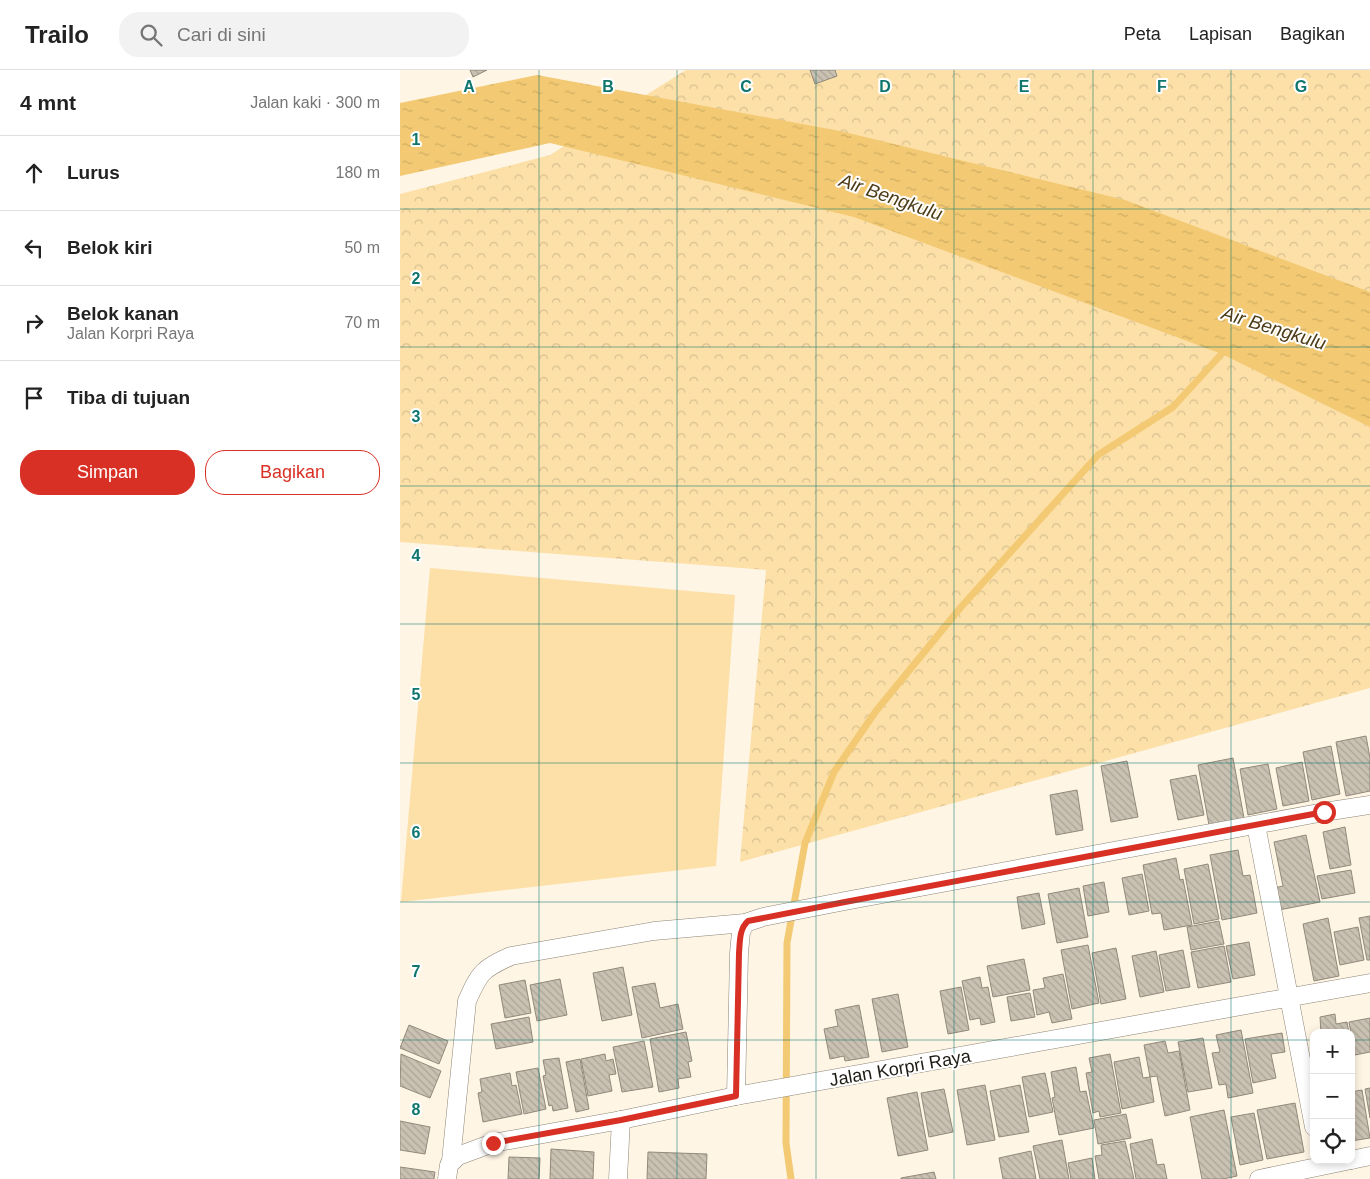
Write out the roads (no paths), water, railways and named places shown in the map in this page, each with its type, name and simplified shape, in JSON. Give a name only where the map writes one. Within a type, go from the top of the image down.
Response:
[{"type":"street","points":[[447,1179],[451,1161],[467,1000],[476,980],[489,966],[511,956],[654,931],[746,923],[763,917],[1370,805]]},
{"type":"street","points":[[1256,825],[1313,1119]]},
{"type":"street","points":[[736,1096],[739,953],[741,932],[746,923]]},
{"type":"street","name":"Jalan Korpri Raya","points":[[451,1161],[458,1156],[493,1143],[621,1120],[736,1096],[1370,983]]},
{"type":"street","points":[[618,1179],[621,1120]]},
{"type":"street","points":[[1355,1159],[1370,1156]]},
{"type":"street","points":[[1259,1179],[1320,1169],[1337,1164]]},
{"type":"water","name":"Air Bengkulu","points":[[537,75],[840,131],[1125,200],[1370,292],[1370,427],[1222,354],[854,217],[550,143],[400,176],[400,103]]},
{"type":"waterway","points":[[791,1179],[786,1143],[787,943],[805,843],[834,772],[876,711],[961,607],[1098,455],[1173,407],[1227,348]]}]
